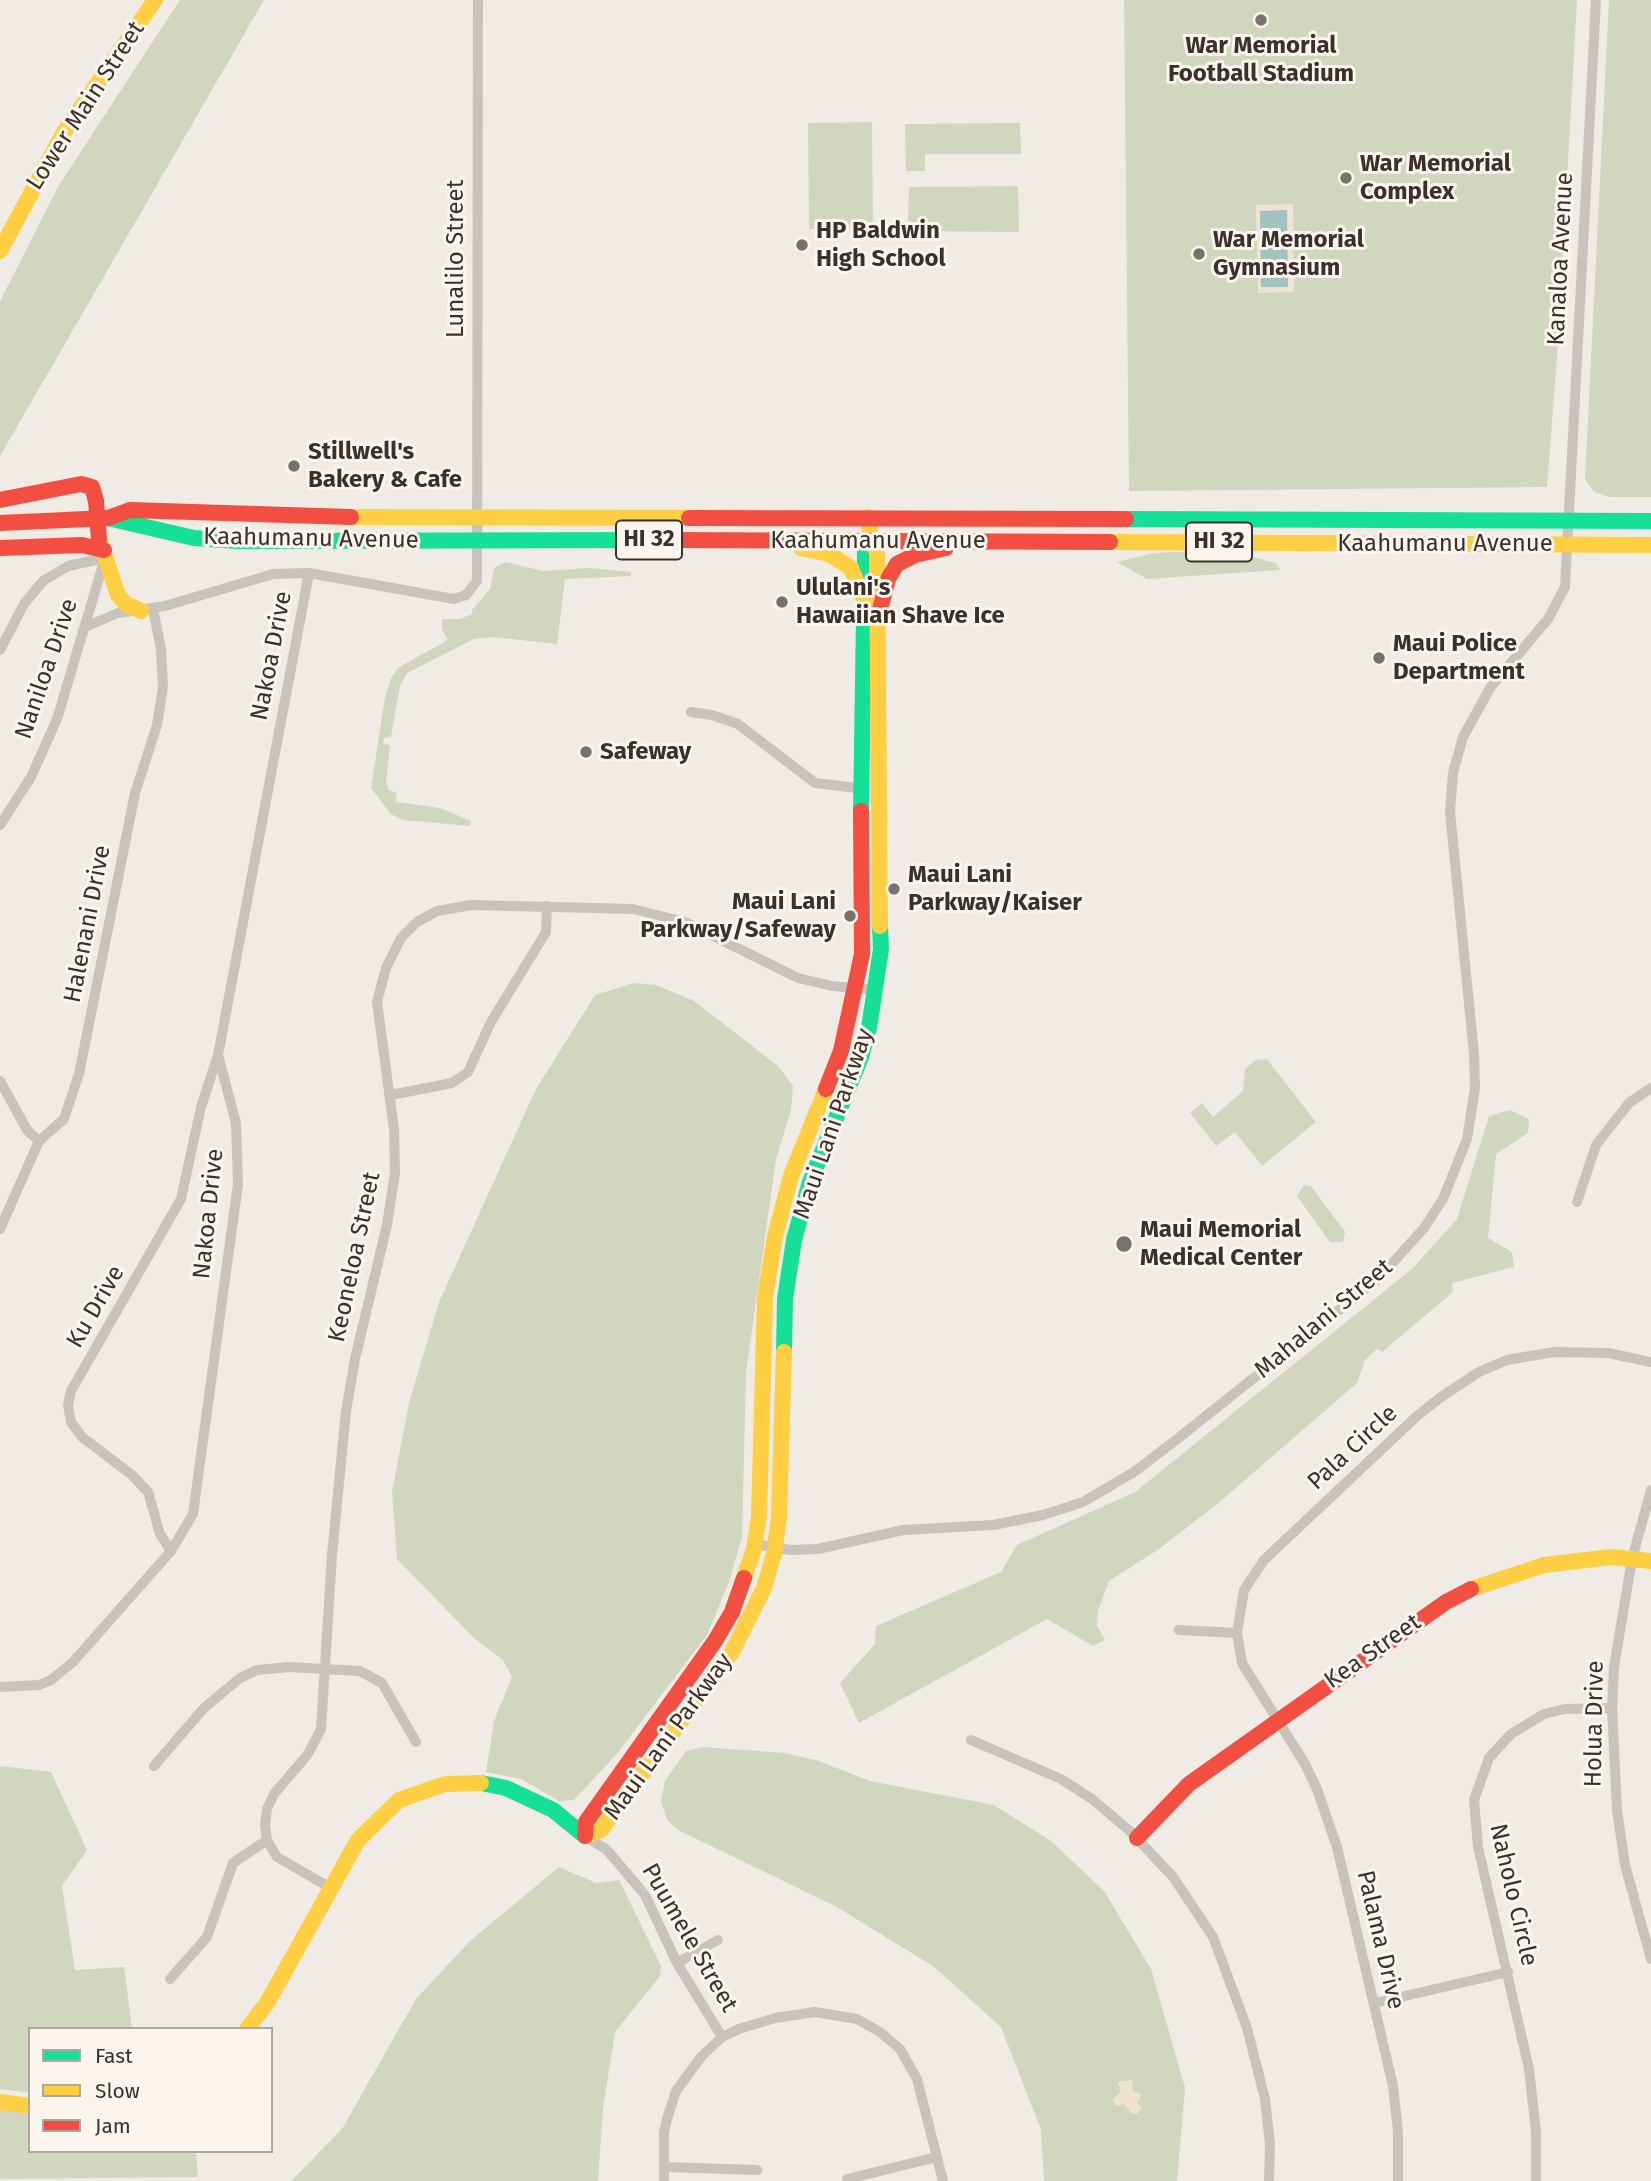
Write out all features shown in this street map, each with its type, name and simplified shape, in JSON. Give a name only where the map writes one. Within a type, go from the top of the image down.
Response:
[{"type":"main road","name":"Lower Main Street","points":[[0,251],[64,132],[155,0]]},
{"type":"main road","points":[[0,500],[81,484],[92,487],[103,549],[122,601],[147,610]]},
{"type":"main road","name":"Kaahumanu Avenue","points":[[108,518],[130,510],[479,517],[1651,520]]},
{"type":"main road","points":[[237,541],[250,537],[267,514],[277,535],[287,541]]},
{"type":"main road","name":"Maui Lani Parkway","points":[[584,1836],[601,1829],[732,1652],[764,1588],[775,1548],[779,1518],[785,1299],[794,1240],[810,1182],[860,1057],[876,990],[881,949],[877,553],[871,540],[868,517]]},
{"type":"main road","name":"Kaahumanu Avenue","points":[[0,523],[108,518],[194,538],[237,541],[871,540],[1651,545]]},
{"type":"main road","points":[[771,540],[829,554],[841,560],[855,576],[864,599]]},
{"type":"main road","name":"Maui Lani Parkway","points":[[584,1836],[586,1822],[715,1642],[745,1581],[755,1544],[760,1504],[765,1297],[775,1236],[791,1175],[841,1051],[862,954],[861,789],[865,552],[871,540]]},
{"type":"main road","points":[[878,617],[888,579],[897,564],[915,555],[981,541]]},
{"type":"main road","points":[[0,548],[82,545],[103,549]]},
{"type":"main road","name":"Kea Street","points":[[1137,1838],[1189,1784],[1420,1619],[1484,1583],[1544,1564],[1611,1557],[1651,1561]]},
{"type":"main road","points":[[248,2027],[279,1982],[329,1887],[358,1840],[399,1800],[445,1784],[480,1783],[525,1794],[553,1810],[584,1836]]},
{"type":"main road","points":[[0,2102],[28,2106]]},
{"type":"street","name":"Lunalilo Street","points":[[309,572],[442,597],[461,598],[470,591],[479,576],[478,0]]},
{"type":"street","name":"Kanaloa Avenue","points":[[1567,521],[1596,0]]},
{"type":"street","name":"Mahalani Street","points":[[755,1544],[775,1548],[818,1549],[903,1530],[993,1525],[1060,1511],[1084,1501],[1134,1472],[1166,1448],[1358,1295],[1379,1278],[1424,1228],[1443,1199],[1458,1165],[1471,1123],[1475,1088],[1475,1054],[1450,812],[1453,773],[1463,737],[1490,688],[1548,619],[1562,595],[1566,579],[1567,521]]},
{"type":"street","name":"Naniloa Drive","points":[[0,825],[31,777],[57,719],[85,627],[103,549]]},
{"type":"street","points":[[0,650],[24,604],[43,581],[103,549]]},
{"type":"street","points":[[85,627],[106,617],[147,610],[257,577],[309,572]]},
{"type":"street","name":"Nakoa Drive","points":[[0,1687],[38,1685],[51,1680],[73,1662],[171,1551],[193,1514],[238,1184],[236,1123],[218,1055],[309,572]]},
{"type":"street","name":"Halenani Drive","points":[[0,1229],[39,1141],[64,1119],[71,1102],[135,793],[157,726],[163,673],[147,610]]},
{"type":"street","points":[[691,712],[712,715],[738,724],[815,783],[878,789]]},
{"type":"street","name":"Keoneloa Street","points":[[267,1840],[267,1809],[274,1794],[308,1755],[321,1729],[327,1668],[332,1555],[346,1411],[355,1359],[387,1225],[395,1174],[391,1095],[377,1002],[386,968],[401,938],[417,922],[437,911],[471,905],[633,909],[685,922],[799,978],[876,990]]},
{"type":"street","points":[[391,1095],[452,1083],[468,1072],[491,1022],[546,932],[547,906]]},
{"type":"street","name":"Ku Drive","points":[[171,1551],[160,1534],[148,1492],[132,1475],[82,1437],[71,1422],[68,1405],[71,1391],[181,1199],[201,1107],[218,1055]]},
{"type":"street","points":[[0,1081],[27,1130],[39,1141]]},
{"type":"street","points":[[1577,1202],[1596,1145],[1629,1103],[1651,1088]]},
{"type":"street","name":"Pala Circle","points":[[1278,1722],[1242,1663],[1237,1633],[1244,1590],[1264,1560],[1441,1397],[1479,1372],[1507,1360],[1532,1354],[1584,1351],[1651,1362]]},
{"type":"street","name":"Holua Drive","points":[[1651,1490],[1632,1559],[1614,1667],[1612,1708],[1617,1810],[1625,1865],[1651,1959]]},
{"type":"street","points":[[1179,1630],[1237,1633]]},
{"type":"street","points":[[155,1766],[204,1708],[240,1678],[257,1670],[327,1668],[360,1671],[382,1683],[416,1742]]},
{"type":"street","name":"Naholo Circle","points":[[1536,2181],[1534,2099],[1473,1811],[1480,1776],[1494,1750],[1511,1734],[1544,1714],[1565,1709],[1612,1708]]},
{"type":"street","name":"Palama Drive","points":[[1278,1722],[1305,1764],[1327,1816],[1375,2003],[1396,2108],[1398,2181]]},
{"type":"street","points":[[971,1740],[1061,1779],[1092,1799],[1137,1838],[1173,1877],[1213,1937],[1247,2028],[1265,2099],[1270,2144],[1269,2181]]},
{"type":"street","name":"Puumele Street","points":[[584,1836],[607,1850],[631,1875],[645,1895],[677,1963],[722,2037]]},
{"type":"street","points":[[170,1979],[207,1937],[233,1863],[267,1840],[276,1857],[329,1887]]},
{"type":"street","points":[[677,1963],[718,1940]]},
{"type":"street","points":[[1375,2003],[1508,1972]]},
{"type":"street","points":[[664,2181],[664,2133],[676,2091],[701,2057],[722,2037],[756,2022],[801,2013],[829,2012],[870,2025],[900,2049],[917,2079],[943,2181]]},
{"type":"street","points":[[847,2179],[937,2157]]},
{"type":"street","points":[[664,2166],[757,2170]]},
{"type":"green space","points":[[180,0],[264,0],[0,456],[0,301],[59,185]]},
{"type":"green space","name":"War Memorial Complex","points":[[1124,0],[1577,0],[1547,487],[1129,491]]},
{"type":"green space","points":[[1609,0],[1651,0],[1651,497],[1610,497],[1594,492],[1585,479]]},
{"type":"green space","points":[[872,122],[873,229],[809,229],[808,123]]},
{"type":"green space","points":[[1020,123],[1021,154],[925,154],[925,171],[906,171],[905,124]]},
{"type":"green space","points":[[1018,186],[1019,232],[915,231],[914,222],[908,221],[909,187]]},
{"type":"green space","points":[[1154,553],[1236,553],[1276,563],[1280,570],[1147,579],[1117,562]]},
{"type":"green space","points":[[506,562],[542,571],[589,568],[631,572],[631,576],[565,579],[557,644],[493,637],[474,639],[407,673],[400,686],[391,737],[384,738],[383,744],[390,745],[386,782],[389,790],[397,793],[396,802],[440,808],[471,821],[470,826],[403,820],[391,814],[371,788],[385,698],[391,678],[399,667],[448,640],[442,629],[442,619],[460,619],[472,614],[472,610],[490,589],[494,568]]},
{"type":"green space","points":[[634,983],[656,985],[694,1001],[778,1066],[793,1086],[791,1110],[776,1159],[746,1373],[742,1537],[729,1582],[707,1635],[616,1755],[574,1800],[559,1801],[521,1779],[486,1772],[494,1721],[512,1677],[503,1660],[474,1638],[397,1559],[392,1492],[409,1403],[439,1302],[536,1089],[595,995]]},
{"type":"green space","points":[[1267,1059],[1316,1122],[1262,1166],[1235,1132],[1216,1146],[1190,1113],[1202,1103],[1213,1117],[1243,1091],[1245,1069],[1256,1060]]},
{"type":"green space","points":[[1510,1110],[1529,1119],[1528,1133],[1496,1154],[1488,1238],[1512,1252],[1514,1267],[1452,1283],[1453,1292],[1382,1352],[1377,1349],[1365,1360],[1357,1383],[1216,1505],[1159,1549],[1109,1581],[1098,1611],[1097,1626],[1105,1640],[1093,1646],[1047,1619],[859,1723],[840,1683],[875,1644],[876,1626],[1001,1572],[1017,1545],[1135,1492],[1412,1269],[1457,1219],[1489,1116]]},
{"type":"green space","points":[[1304,1185],[1311,1186],[1345,1232],[1343,1242],[1330,1242],[1297,1196]]},
{"type":"green space","points":[[703,1747],[785,1753],[819,1761],[870,1781],[994,1805],[1051,1841],[1104,1891],[1151,1969],[1185,2088],[1177,2181],[1044,2181],[1041,2130],[1001,2027],[933,1966],[835,1906],[678,1830],[667,1820],[661,1801],[665,1781],[686,1751]]},
{"type":"green space","points":[[0,1766],[51,1772],[87,1850],[62,1886],[75,1970],[124,1967],[132,2027],[28,2027],[28,2093],[0,2089]]},
{"type":"green space","points":[[559,1867],[596,1883],[619,1880],[661,1966],[660,1976],[615,2032],[603,2109],[598,2181],[291,2181],[342,2129],[416,1999],[470,1941]]},
{"type":"green space","points":[[0,2107],[28,2111],[28,2153],[196,2153],[198,2177],[0,2179]]},
{"type":"sand","points":[[1132,2080],[1133,2091],[1142,2095],[1137,2102],[1142,2108],[1137,2114],[1131,2113],[1124,2104],[1116,2106],[1113,2100],[1121,2091],[1118,2082]]},
{"type":"shaded area","points":[[1293,204],[1294,292],[1258,293],[1256,205]],"holes":[[[1261,211],[1287,211],[1288,287]]]},
{"type":"water","points":[[1287,210],[1288,287],[1261,287],[1260,211]]},
{"type":"traffic: fast","points":[[108,518],[194,538],[237,541],[668,540]]},
{"type":"traffic: fast","points":[[1126,519],[1651,521]]},
{"type":"traffic: fast","points":[[861,811],[865,553],[871,540]]},
{"type":"traffic: fast","points":[[784,1352],[785,1299],[794,1240],[810,1182],[861,1057],[869,1028],[881,949],[880,926]]},
{"type":"traffic: fast","points":[[481,1783],[506,1788],[553,1810],[585,1836]]},
{"type":"traffic: slow","points":[[0,251],[64,132],[155,0]]},
{"type":"traffic: slow","points":[[351,517],[689,518]]},
{"type":"traffic: slow","points":[[868,517],[871,540],[877,553],[880,926]]},
{"type":"traffic: slow","points":[[99,539],[118,595],[126,604],[141,611]]},
{"type":"traffic: slow","points":[[1110,542],[1651,545]]},
{"type":"traffic: slow","points":[[801,548],[829,554],[851,568],[864,599]]},
{"type":"traffic: slow","points":[[744,1578],[754,1549],[759,1516],[765,1297],[775,1236],[791,1176],[826,1089]]},
{"type":"traffic: slow","points":[[585,1836],[601,1830],[732,1652],[764,1588],[774,1554],[779,1518],[784,1352]]},
{"type":"traffic: slow","points":[[1471,1589],[1544,1565],[1611,1557],[1651,1561]]},
{"type":"traffic: slow","points":[[249,2027],[267,2003],[358,1840],[399,1800],[445,1784],[481,1783]]},
{"type":"traffic: slow","points":[[0,2102],[28,2106]]},
{"type":"traffic: jam","points":[[0,500],[81,484],[92,487],[96,501]]},
{"type":"traffic: jam","points":[[96,501],[99,539]]},
{"type":"traffic: jam","points":[[0,523],[108,518],[130,510],[351,517]]},
{"type":"traffic: jam","points":[[689,518],[1126,519]]},
{"type":"traffic: jam","points":[[668,540],[1110,542]]},
{"type":"traffic: jam","points":[[0,548],[82,545],[104,550]]},
{"type":"traffic: jam","points":[[878,617],[888,579],[897,564],[915,555],[946,548]]},
{"type":"traffic: jam","points":[[826,1089],[841,1051],[862,954],[861,811]]},
{"type":"traffic: jam","points":[[585,1836],[586,1822],[715,1641],[732,1612],[744,1578]]},
{"type":"traffic: jam","points":[[1137,1838],[1189,1784],[1446,1602],[1471,1589]]},
{"type":"place","name":"War Memorial Football Stadium","points":[[1261,20]]},
{"type":"place","name":"War Memorial Complex","points":[[1346,178]]},
{"type":"place","name":"HP Baldwin High School","points":[[802,245]]},
{"type":"place","name":"War Memorial Gymnasium","points":[[1199,254]]},
{"type":"place","name":"Stillwell's Bakery & Cafe","points":[[294,466]]},
{"type":"place","name":"Ululani's Hawaiian Shave Ice","points":[[782,602]]},
{"type":"place","name":"Maui Police Department","points":[[1379,658]]},
{"type":"place","name":"Safeway","points":[[586,752]]},
{"type":"place","name":"Maui Lani Parkway/Kaiser","points":[[894,889]]},
{"type":"place","name":"Maui Lani Parkway/Safeway","points":[[850,916]]},
{"type":"place","name":"Maui Memorial Medical Center","points":[[1124,1244]]}]
